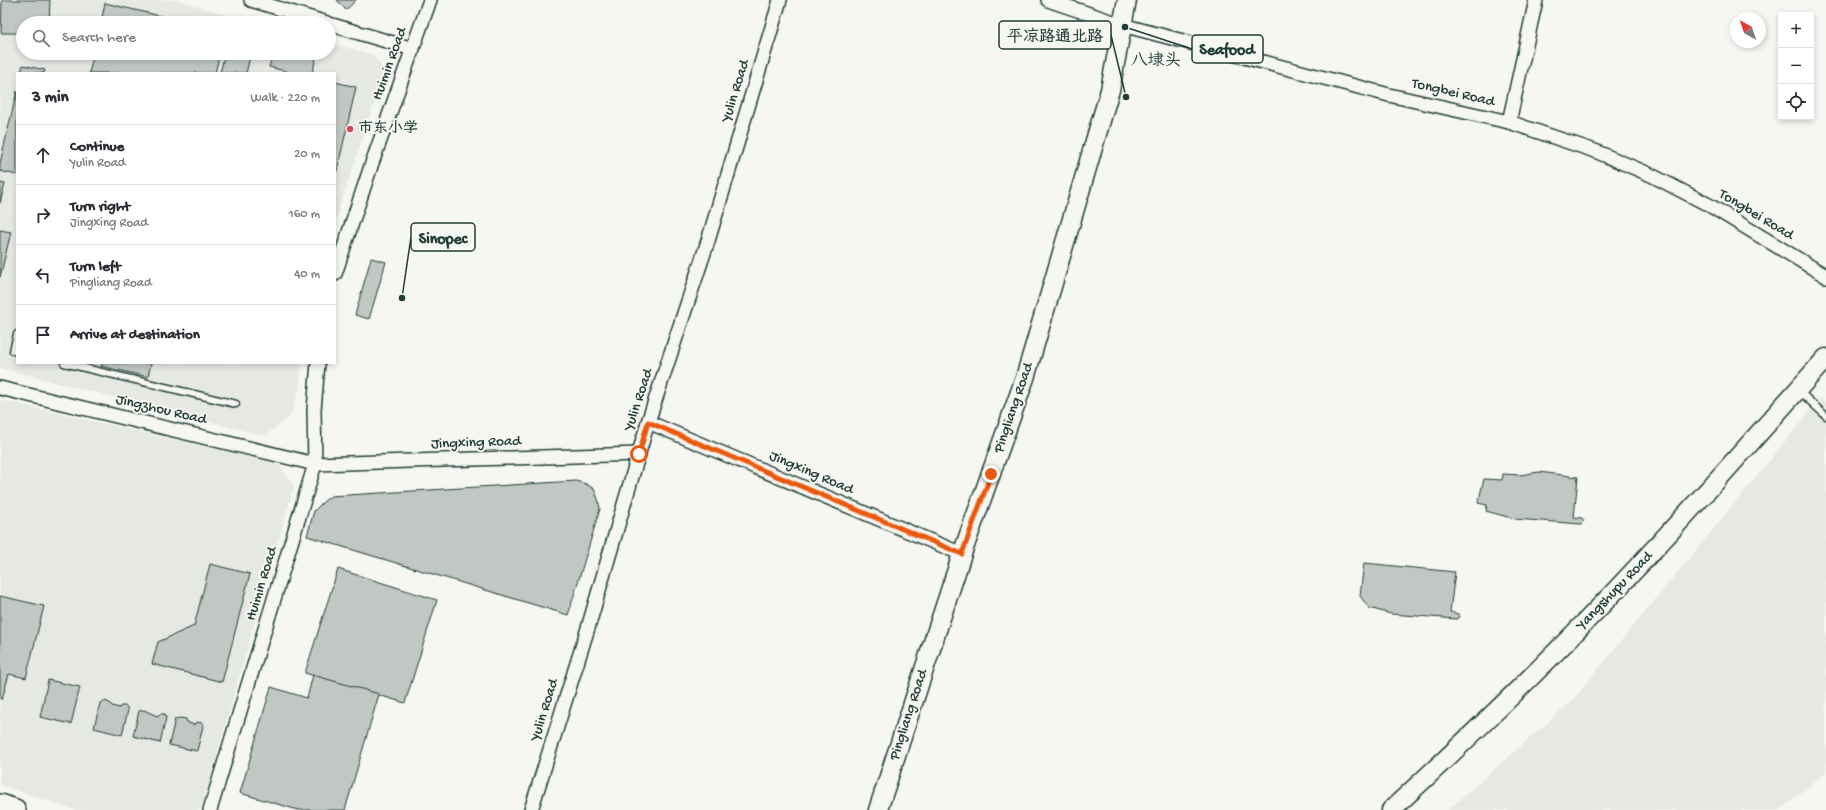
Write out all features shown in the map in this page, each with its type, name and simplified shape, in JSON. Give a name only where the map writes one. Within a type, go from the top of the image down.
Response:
[{"type":"main road","name":"Pingliang Road","points":[[878,810],[962,554],[1025,378],[1110,90],[1127,0]]},
{"type":"main road","name":"Yangshupu Road","points":[[1391,810],[1463,743],[1588,620],[1676,526],[1826,358]]},
{"type":"main road","points":[[0,805],[14,810]]},
{"type":"street","points":[[251,0],[305,16]]},
{"type":"street","name":"Huimin Road","points":[[336,271],[353,216],[430,0]]},
{"type":"street","name":"Yulin Road","points":[[531,810],[588,628],[648,422],[708,241],[780,0]]},
{"type":"street","name":"Tongbei Road","points":[[1048,0],[1122,25],[1389,94],[1509,122],[1595,151],[1651,175],[1709,205],[1826,276]]},
{"type":"street","points":[[1509,122],[1536,0]]},
{"type":"street","points":[[336,25],[413,49]]},
{"type":"street","name":"Huimin Road","points":[[210,810],[315,464],[314,410],[318,364]]},
{"type":"street","name":"Jingzhou Road","points":[[0,388],[315,464]]},
{"type":"street","name":"Jingxing Road","points":[[648,422],[962,554]]},
{"type":"street","name":"Jingxing Road","points":[[315,464],[639,454]]},
{"type":"lane","points":[[16,338],[13,351],[16,352]]},
{"type":"lane","points":[[68,364],[236,404]]},
{"type":"lane","points":[[1798,390],[1826,416]]},
{"type":"shaded area","points":[[0,0],[177,0],[230,16],[16,16],[16,60],[336,60],[336,45],[371,54],[381,65],[383,77],[336,218],[336,72],[16,72],[16,364],[302,364],[299,389],[290,417],[265,436],[0,368]]},
{"type":"shaded area","points":[[1821,398],[1826,403],[1826,772],[1780,810],[1448,810],[1571,702]]},
{"type":"shaded area","points":[[0,400],[278,463],[294,486],[201,810],[75,810],[0,785]]},
{"type":"building","points":[[2,0],[50,0],[49,16],[16,16],[16,33],[1,33]]},
{"type":"building","points":[[337,0],[356,0],[346,10]]},
{"type":"building","points":[[105,3],[160,16],[102,16]]},
{"type":"building","points":[[92,60],[218,60],[215,72],[89,72]]},
{"type":"building","points":[[223,60],[249,60],[246,72],[220,72]]},
{"type":"building","points":[[271,60],[316,60],[312,72],[289,72],[269,67]]},
{"type":"building","points":[[23,65],[45,70],[44,72],[21,72]]},
{"type":"building","points":[[336,82],[356,87],[336,171]]},
{"type":"building","points":[[16,95],[16,175],[0,171],[0,163]]},
{"type":"building","points":[[0,183],[5,184],[0,203]]},
{"type":"building","points":[[0,230],[11,232],[0,277]]},
{"type":"building","points":[[371,258],[386,262],[369,319],[355,315]]},
{"type":"building","points":[[102,364],[151,364],[148,377],[101,366]]},
{"type":"building","points":[[1539,472],[1578,477],[1574,517],[1582,518],[1584,521],[1581,524],[1515,519],[1486,511],[1487,505],[1478,503],[1484,479],[1502,480],[1503,474],[1520,475]]},
{"type":"building","points":[[576,481],[586,484],[594,489],[600,509],[568,615],[307,536],[314,511],[331,496]]},
{"type":"building","points":[[1364,563],[1455,572],[1450,612],[1458,614],[1460,617],[1457,619],[1391,614],[1369,608],[1360,596]]},
{"type":"building","points":[[210,564],[250,574],[222,682],[152,664],[158,642],[194,626]]},
{"type":"building","points":[[338,569],[437,600],[405,703],[305,673]]},
{"type":"building","points":[[0,596],[44,606],[26,678],[9,674],[2,699],[0,699]]},
{"type":"building","points":[[313,675],[379,694],[345,810],[298,810],[240,793],[271,687],[307,698]]},
{"type":"building","points":[[48,680],[80,687],[71,724],[40,717]]},
{"type":"building","points":[[105,701],[110,703],[112,706],[119,708],[121,706],[126,706],[128,710],[122,735],[94,728],[100,703]]},
{"type":"building","points":[[144,710],[157,716],[160,714],[165,714],[166,718],[160,743],[133,736],[139,711]]},
{"type":"building","points":[[175,719],[186,719],[187,722],[194,725],[196,722],[202,723],[203,726],[197,751],[169,745]]},
{"type":"place","name":"Seafood","points":[[1125,27]]},
{"type":"place","name":"平凉路通北路","points":[[1126,97]]},
{"type":"place","name":"市东小学","points":[[350,129]]},
{"type":"place","name":"Sinopec","points":[[402,298]]},
{"type":"district","name":"八埭头","points":[[1156,62]]},
{"type":"route","points":[[639,454],[648,422],[962,554],[991,474]]}]
